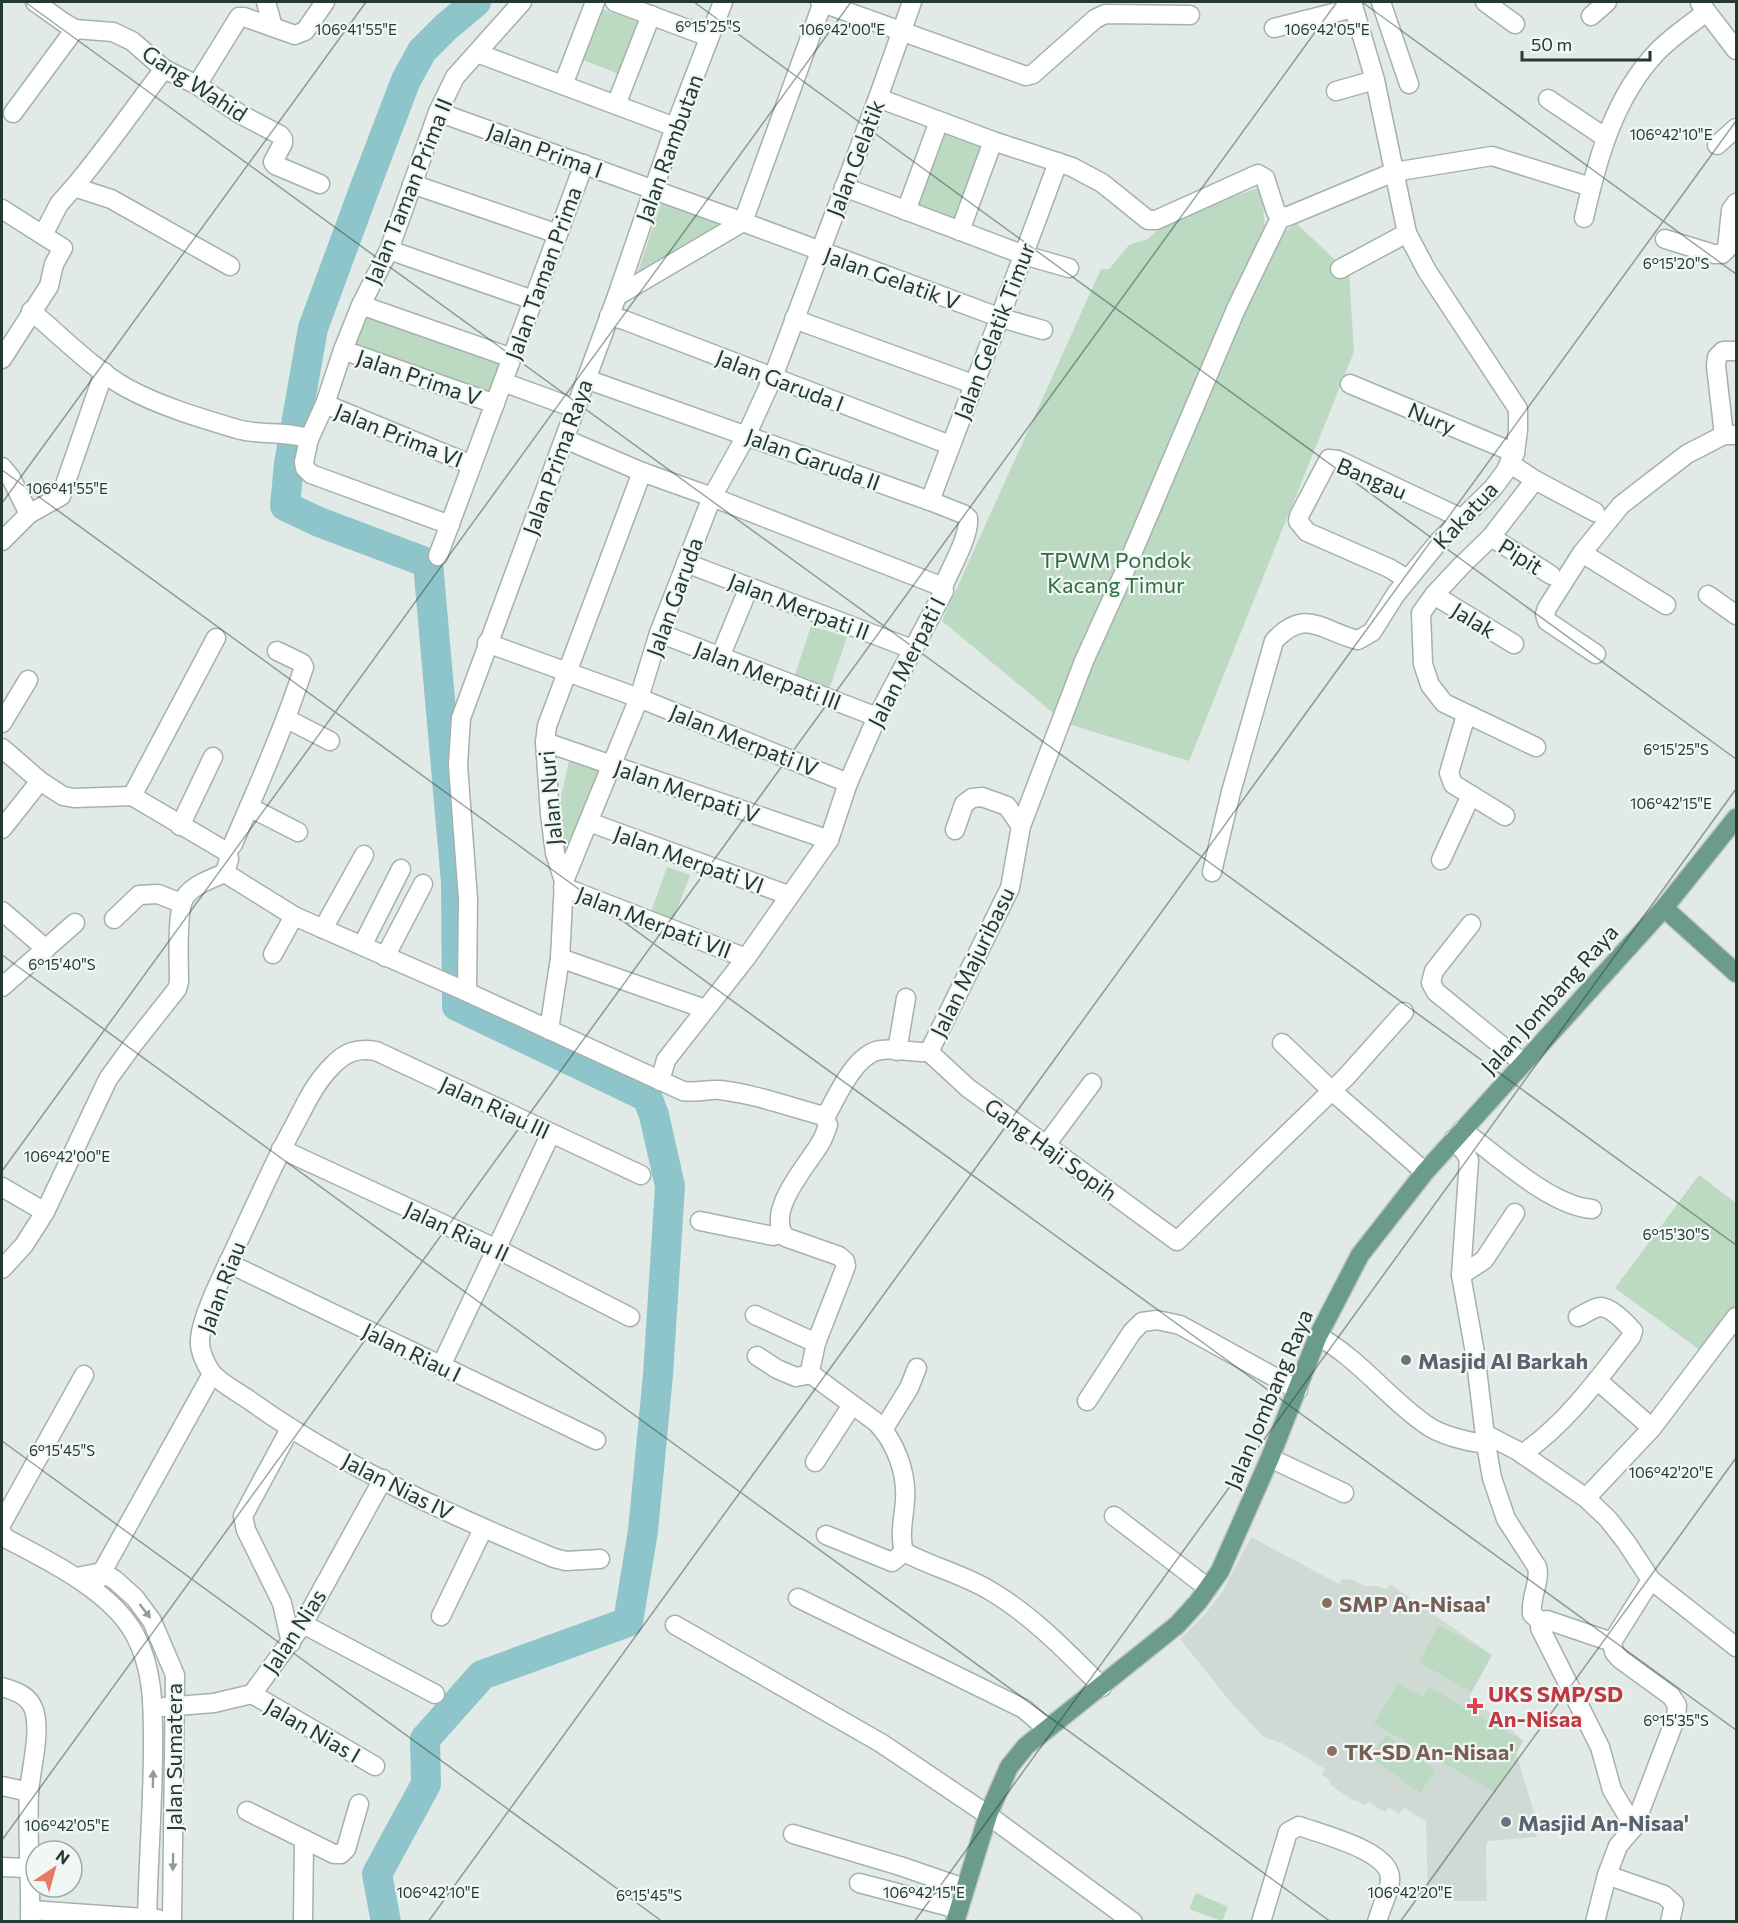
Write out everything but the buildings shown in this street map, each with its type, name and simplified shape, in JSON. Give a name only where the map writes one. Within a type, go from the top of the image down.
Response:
[{"type":"main road","name":"Jalan Jombang Raya","points":[[957,1915],[988,1815],[1009,1767],[1026,1746],[1102,1687],[1177,1624],[1198,1602],[1220,1571],[1270,1458],[1318,1336],[1360,1255],[1425,1172],[1664,908],[1737,818]]},
{"type":"main road","points":[[1664,908],[1737,973]]},
{"type":"street","name":"Gang Wahid","points":[[35,2],[75,28],[113,32],[132,41],[164,69],[196,85],[240,114],[280,135],[283,143],[273,162],[274,165],[320,184]]},
{"type":"street","points":[[266,2],[273,27]]},
{"type":"street","points":[[196,85],[239,17],[295,35],[305,31],[325,2]]},
{"type":"street","name":"Jalan Taman Prima II","points":[[450,525],[311,474],[305,468],[296,436],[325,404],[343,350],[361,305],[389,250],[438,112],[455,77],[522,2]]},
{"type":"street","points":[[563,85],[596,2]]},
{"type":"street","points":[[615,2],[709,37]]},
{"type":"street","name":"Jalan Rambutan","points":[[617,296],[675,127],[723,2]]},
{"type":"street","points":[[617,296],[743,222],[822,2],[1026,75],[1034,74],[1095,19],[1105,14],[1191,15]]},
{"type":"street","name":"Jalan Gelatik","points":[[795,319],[912,2]]},
{"type":"street","points":[[1485,2],[1515,24]]},
{"type":"street","points":[[1591,16],[1606,2]]},
{"type":"street","points":[[1386,4],[1409,84]]},
{"type":"street","points":[[1274,28],[1352,5]]},
{"type":"street","name":"Kakatua","points":[[1212,872],[1231,792],[1274,641],[1293,626],[1306,623],[1317,624],[1352,639],[1364,639],[1409,599],[1461,518],[1520,467],[1518,409],[1427,271],[1407,233],[1375,80],[1352,5]]},
{"type":"street","points":[[1584,218],[1610,126],[1638,75],[1658,51],[1703,7],[1737,50]]},
{"type":"street","points":[[616,105],[651,15]]},
{"type":"street","points":[[13,114],[75,28]]},
{"type":"street","points":[[477,53],[675,127]]},
{"type":"street","points":[[43,235],[59,204],[100,155],[123,121],[164,69]]},
{"type":"street","points":[[1336,91],[1375,80]]},
{"type":"street","points":[[878,98],[993,141],[1058,162],[1102,183],[1148,220],[1156,220],[1258,174],[1265,178],[1276,212],[1286,217],[1394,172],[1492,156],[1591,187]]},
{"type":"street","points":[[1548,99],[1606,138]]},
{"type":"street","name":"Jalan Prima I","points":[[438,112],[743,222]]},
{"type":"street","points":[[906,211],[939,121]]},
{"type":"street","points":[[1717,145],[1737,128]]},
{"type":"street","points":[[960,231],[993,141]]},
{"type":"street","name":"Jalan Gelatik Timur","points":[[930,501],[1058,162]]},
{"type":"street","name":"Jalan Taman Prima","points":[[438,556],[584,164]]},
{"type":"street","points":[[412,184],[558,234]]},
{"type":"street","points":[[74,187],[111,199],[230,266]]},
{"type":"street","points":[[844,187],[1024,255],[1069,268]]},
{"type":"street","points":[[1665,239],[1714,254],[1722,254],[1727,249],[1731,210],[1737,203]]},
{"type":"street","points":[[2,209],[63,248],[54,264],[49,286],[2,359]]},
{"type":"street","name":"Jalan Majuribasu","points":[[928,1052],[1010,888],[1021,826],[1084,661],[1236,309],[1281,216]]},
{"type":"street","name":"Jalan Gelatik V","points":[[743,222],[1001,318],[1043,330]]},
{"type":"street","points":[[1340,269],[1407,233]]},
{"type":"street","points":[[389,250],[534,300]]},
{"type":"street","name":"Jalan Prima Raya","points":[[463,990],[468,899],[458,742],[461,718],[487,642],[617,296]]},
{"type":"street","points":[[361,305],[512,358]]},
{"type":"street","points":[[31,311],[125,387],[173,408],[240,430],[296,436]]},
{"type":"street","name":"Jalan Garuda I","points":[[609,316],[950,445]]},
{"type":"street","points":[[795,319],[973,384]]},
{"type":"street","name":"Jalan Garuda","points":[[563,884],[610,764],[639,698],[659,633],[712,497],[746,436],[773,377],[795,319]]},
{"type":"street","name":"Jalan Prima V","points":[[343,350],[495,404]]},
{"type":"street","points":[[1596,654],[1547,621],[1545,614],[1582,553],[1621,505],[1687,454],[1730,435],[1716,366],[1717,357],[1723,351],[1737,351]]},
{"type":"street","points":[[2,541],[29,514],[61,496],[104,372]]},
{"type":"street","name":"Jalan Garuda II","points":[[586,379],[963,513],[968,518],[969,524],[943,587]]},
{"type":"street","name":"Jalan Taman Prima","points":[[503,382],[574,408]]},
{"type":"street","name":"Nury","points":[[1350,384],[1520,467],[1595,512]]},
{"type":"street","name":"Jalan Prima VI","points":[[325,404],[472,465]]},
{"type":"street","name":"Jalan Merpati I","points":[[564,439],[642,472],[943,587],[944,591],[877,717],[848,783],[829,840],[788,895],[746,958],[666,1060],[660,1081]]},
{"type":"street","name":"Bangau","points":[[1409,599],[1389,568],[1307,532],[1300,525],[1299,516],[1329,459],[1338,460],[1461,518]]},
{"type":"street","points":[[2,467],[11,478],[29,514]]},
{"type":"street","points":[[1520,467],[1491,537],[1434,595],[1409,599],[1423,664],[1430,685],[1444,703],[1536,747]]},
{"type":"street","name":"Jalan Nuri","points":[[549,1030],[560,958],[563,884],[555,853],[544,742],[547,726],[642,472]]},
{"type":"street","name":"Pipit","points":[[1491,537],[1551,575]]},
{"type":"street","points":[[1582,553],[1665,605]]},
{"type":"street","name":"Jalan Merpati II","points":[[686,563],[912,649]]},
{"type":"street","points":[[720,657],[748,587]]},
{"type":"street","name":"Jalak","points":[[1434,595],[1514,644]]},
{"type":"street","points":[[1708,595],[1737,615]]},
{"type":"street","name":"Jalan Merpati III","points":[[659,633],[877,717]]},
{"type":"street","points":[[132,796],[216,638]]},
{"type":"street","name":"Jalan Merpati IV","points":[[487,642],[639,698],[848,783]]},
{"type":"street","points":[[227,852],[233,844],[287,719],[303,665],[277,651]]},
{"type":"street","points":[[2,723],[28,680]]},
{"type":"street","points":[[1466,715],[1449,773],[1453,784],[1505,816]]},
{"type":"street","points":[[287,719],[330,741]]},
{"type":"street","name":"Jalan Merpati V","points":[[544,742],[829,840]]},
{"type":"street","points":[[2,748],[40,781],[68,798],[132,796],[227,852],[229,859],[225,873],[197,887],[186,895],[181,903],[177,989],[108,1080],[45,1212],[24,1245],[2,1269]]},
{"type":"street","points":[[180,826],[213,757]]},
{"type":"street","points":[[2,829],[40,781]]},
{"type":"street","points":[[1441,860],[1471,795]]},
{"type":"street","points":[[955,830],[964,804],[972,798],[982,797],[1007,806],[1021,826]]},
{"type":"street","points":[[249,807],[298,832]]},
{"type":"street","name":"Jalan Merpati VI","points":[[589,822],[788,895]]},
{"type":"street","points":[[323,929],[364,855]]},
{"type":"street","points":[[362,946],[401,869]]},
{"type":"street","points":[[225,873],[294,916],[463,990],[683,1091],[693,1093],[716,1090],[734,1092],[825,1118],[828,1125],[822,1142],[799,1175],[780,1210],[782,1233],[789,1240],[839,1256],[845,1261],[846,1266],[816,1343],[810,1364],[812,1374],[883,1430],[897,1451],[906,1497],[901,1540],[904,1552],[956,1573],[990,1590],[1040,1626],[1102,1687]]},
{"type":"street","points":[[385,957],[423,884]]},
{"type":"street","name":"Jalan Merpati VII","points":[[563,884],[746,958]]},
{"type":"street","points":[[114,919],[139,895],[158,894],[181,903]]},
{"type":"street","points":[[2,911],[46,949]]},
{"type":"street","points":[[273,954],[294,916]]},
{"type":"street","points":[[2,987],[75,923]]},
{"type":"street","points":[[1471,924],[1434,971],[1431,983],[1436,992],[1523,1063]]},
{"type":"street","points":[[560,958],[705,1009]]},
{"type":"street","points":[[897,1051],[906,998]]},
{"type":"street","points":[[1332,1091],[1404,1012]]},
{"type":"street","points":[[1282,1042],[1332,1091],[1425,1172]]},
{"type":"street","name":"Jalan Riau III","points":[[348,1053],[361,1048],[376,1051],[641,1175]]},
{"type":"street","points":[[825,1118],[848,1077],[865,1057],[880,1050],[928,1052]]},
{"type":"street","name":"Gang Haji Sopih","points":[[928,1052],[968,1088],[1177,1241],[1332,1091]]},
{"type":"street","name":"Jalan Riau","points":[[212,1374],[201,1354],[200,1339],[202,1326],[228,1263],[281,1149],[317,1083],[333,1064],[348,1053]]},
{"type":"street","points":[[1046,1145],[1092,1083]]},
{"type":"street","points":[[441,1366],[552,1133]]},
{"type":"street","points":[[1458,1134],[1562,1201],[1592,1209]]},
{"type":"street","points":[[1458,1134],[1468,1160],[1461,1275],[1492,1478],[1506,1519],[1534,1560],[1539,1573],[1531,1602],[1532,1614],[1541,1622]]},
{"type":"street","name":"Jalan Riau II","points":[[281,1149],[497,1249],[630,1317]]},
{"type":"street","points":[[2,1187],[45,1212]]},
{"type":"street","points":[[1461,1275],[1484,1260],[1515,1213]]},
{"type":"street","points":[[700,1221],[773,1236],[782,1233]]},
{"type":"street","name":"Jalan Riau I","points":[[228,1263],[596,1440]]},
{"type":"street","points":[[1522,1454],[1544,1438],[1597,1380],[1631,1337],[1633,1331],[1624,1321],[1605,1308],[1599,1307],[1578,1317]]},
{"type":"street","points":[[754,1315],[816,1343]]},
{"type":"street","points":[[1586,1498],[1652,1428],[1737,1317]]},
{"type":"street","points":[[1087,1401],[1132,1332],[1142,1322],[1156,1320],[1180,1325],[1298,1390]]},
{"type":"street","points":[[1318,1336],[1364,1369],[1426,1426],[1467,1442],[1486,1439],[1522,1454],[1586,1498],[1608,1519],[1651,1580],[1737,1647]]},
{"type":"street","points":[[757,1356],[777,1369],[796,1377],[812,1374]]},
{"type":"street","points":[[883,1430],[909,1388],[917,1368]]},
{"type":"street","points":[[91,1590],[212,1374]]},
{"type":"street","name":"Jalan Nias IV","points":[[212,1374],[290,1429],[483,1529],[554,1558],[566,1561],[600,1559]]},
{"type":"street","points":[[2,1523],[84,1375]]},
{"type":"street","points":[[1597,1380],[1652,1428]]},
{"type":"street","points":[[814,1462],[852,1405]]},
{"type":"street","points":[[290,1429],[243,1516],[246,1530],[282,1603],[291,1643]]},
{"type":"street","points":[[1270,1458],[1344,1493]]},
{"type":"street","name":"Jalan Nias","points":[[153,1707],[214,1703],[252,1694],[303,1624],[383,1479]]},
{"type":"street","points":[[1113,1516],[1208,1588]]},
{"type":"street","points":[[441,1616],[483,1529]]},
{"type":"street","name":"Jalan Sumatera","points":[[2,1533],[5,1538],[77,1577],[104,1599],[135,1634],[146,1663],[153,1695],[153,1778],[147,1920]]},
{"type":"street","points":[[826,1535],[892,1562],[904,1552]]},
{"type":"street","points":[[77,1577],[102,1572]]},
{"type":"street","name":"Jalan Sumatera","points":[[102,1572],[135,1598],[152,1621],[175,1675],[172,1921]]},
{"type":"street","points":[[1595,1922],[1607,1875],[1618,1846],[1635,1827],[1676,1717],[1677,1705],[1671,1696],[1620,1659],[1614,1652],[1612,1642],[1651,1580]]},
{"type":"street","points":[[798,1598],[1024,1709],[1047,1729]]},
{"type":"street","points":[[1541,1622],[1547,1620],[1612,1642]]},
{"type":"street","points":[[1541,1622],[1540,1628],[1600,1747],[1612,1790],[1635,1827]]},
{"type":"street","points":[[303,1624],[435,1694]]},
{"type":"street","points":[[675,1625],[881,1743],[988,1815],[1133,1922]]},
{"type":"street","points":[[2,1687],[23,1695],[33,1708],[36,1722],[29,1792],[28,1839]]},
{"type":"street","name":"Jalan Nias I","points":[[252,1694],[375,1766]]},
{"type":"street","points":[[2,1786],[29,1792]]},
{"type":"street","points":[[247,1810],[334,1854],[341,1854],[346,1849],[359,1804]]},
{"type":"street","points":[[1260,1922],[1288,1832],[1299,1826],[1362,1848],[1388,1869],[1390,1879],[1377,1922]]},
{"type":"street","points":[[793,1834],[964,1888]]},
{"type":"street","points":[[303,1922],[304,1839]]},
{"type":"street","points":[[2,1867],[24,1868]]},
{"type":"street","points":[[1607,1875],[1664,1895],[1674,1904],[1670,1922]]},
{"type":"street","points":[[859,1883],[957,1915]]},
{"type":"street","points":[[30,1899],[31,1916],[172,1921]]},
{"type":"shaded area","points":[[1251,1537],[1339,1584],[1342,1579],[1353,1580],[1364,1586],[1378,1586],[1386,1589],[1390,1584],[1492,1655],[1469,1697],[1523,1741],[1516,1752],[1534,1813],[1537,1837],[1488,1841],[1486,1846],[1487,1901],[1454,1901],[1452,1897],[1428,1897],[1426,1821],[1404,1808],[1399,1814],[1389,1807],[1385,1812],[1368,1802],[1365,1805],[1354,1801],[1329,1784],[1331,1781],[1321,1774],[1325,1769],[1284,1744],[1264,1737],[1233,1705],[1180,1639],[1202,1618],[1223,1591]]},
{"type":"green space","points":[[599,8],[640,22],[621,75],[581,59]]},
{"type":"green space","points":[[943,129],[984,145],[956,225],[913,208]]},
{"type":"green space","name":"TPWM Pondok Kacang Timur","points":[[1261,187],[1265,227],[1277,235],[1297,224],[1349,273],[1354,352],[1189,761],[1065,723],[942,621],[1101,269],[1109,269],[1129,245],[1148,239],[1169,219]]},
{"type":"green space","points":[[663,198],[734,223],[633,286]]},
{"type":"green space","points":[[363,311],[506,361],[492,398],[349,346]]},
{"type":"green space","points":[[811,626],[847,637],[828,693],[793,681]]},
{"type":"green space","points":[[569,761],[602,772],[566,870],[558,811]]},
{"type":"green space","points":[[667,867],[690,875],[672,923],[650,915]]},
{"type":"green space","points":[[1699,1175],[1736,1203],[1736,1309],[1704,1353],[1615,1288]]},
{"type":"green space","points":[[1439,1625],[1492,1655],[1471,1692],[1419,1662]]},
{"type":"green space","points":[[1398,1683],[1423,1697],[1429,1687],[1523,1741],[1495,1792],[1374,1724]]},
{"type":"green space","points":[[1386,1735],[1436,1770],[1420,1793],[1370,1757]]},
{"type":"green space","points":[[1196,1893],[1228,1907],[1222,1921],[1189,1909]]},
{"type":"waterway","points":[[386,1922],[377,1874],[426,1784],[425,1739],[482,1675],[628,1622],[643,1531],[658,1375],[670,1186],[654,1115],[647,1097],[457,1006],[456,882],[428,563],[319,522],[285,506],[289,464],[313,328],[364,190],[406,80],[422,51],[476,2]]},
{"type":"place","name":"Masjid Al Barkah","points":[[1406,1360]]},
{"type":"place","name":"SMP An-Nisaa'","points":[[1327,1603]]},
{"type":"place","name":"UKS SMP/SD An-Nisaa","points":[[1475,1706]]},
{"type":"place","name":"TK-SD An-Nisaa'","points":[[1332,1751]]},
{"type":"place","name":"Masjid An-Nisaa'","points":[[1506,1822]]}]
